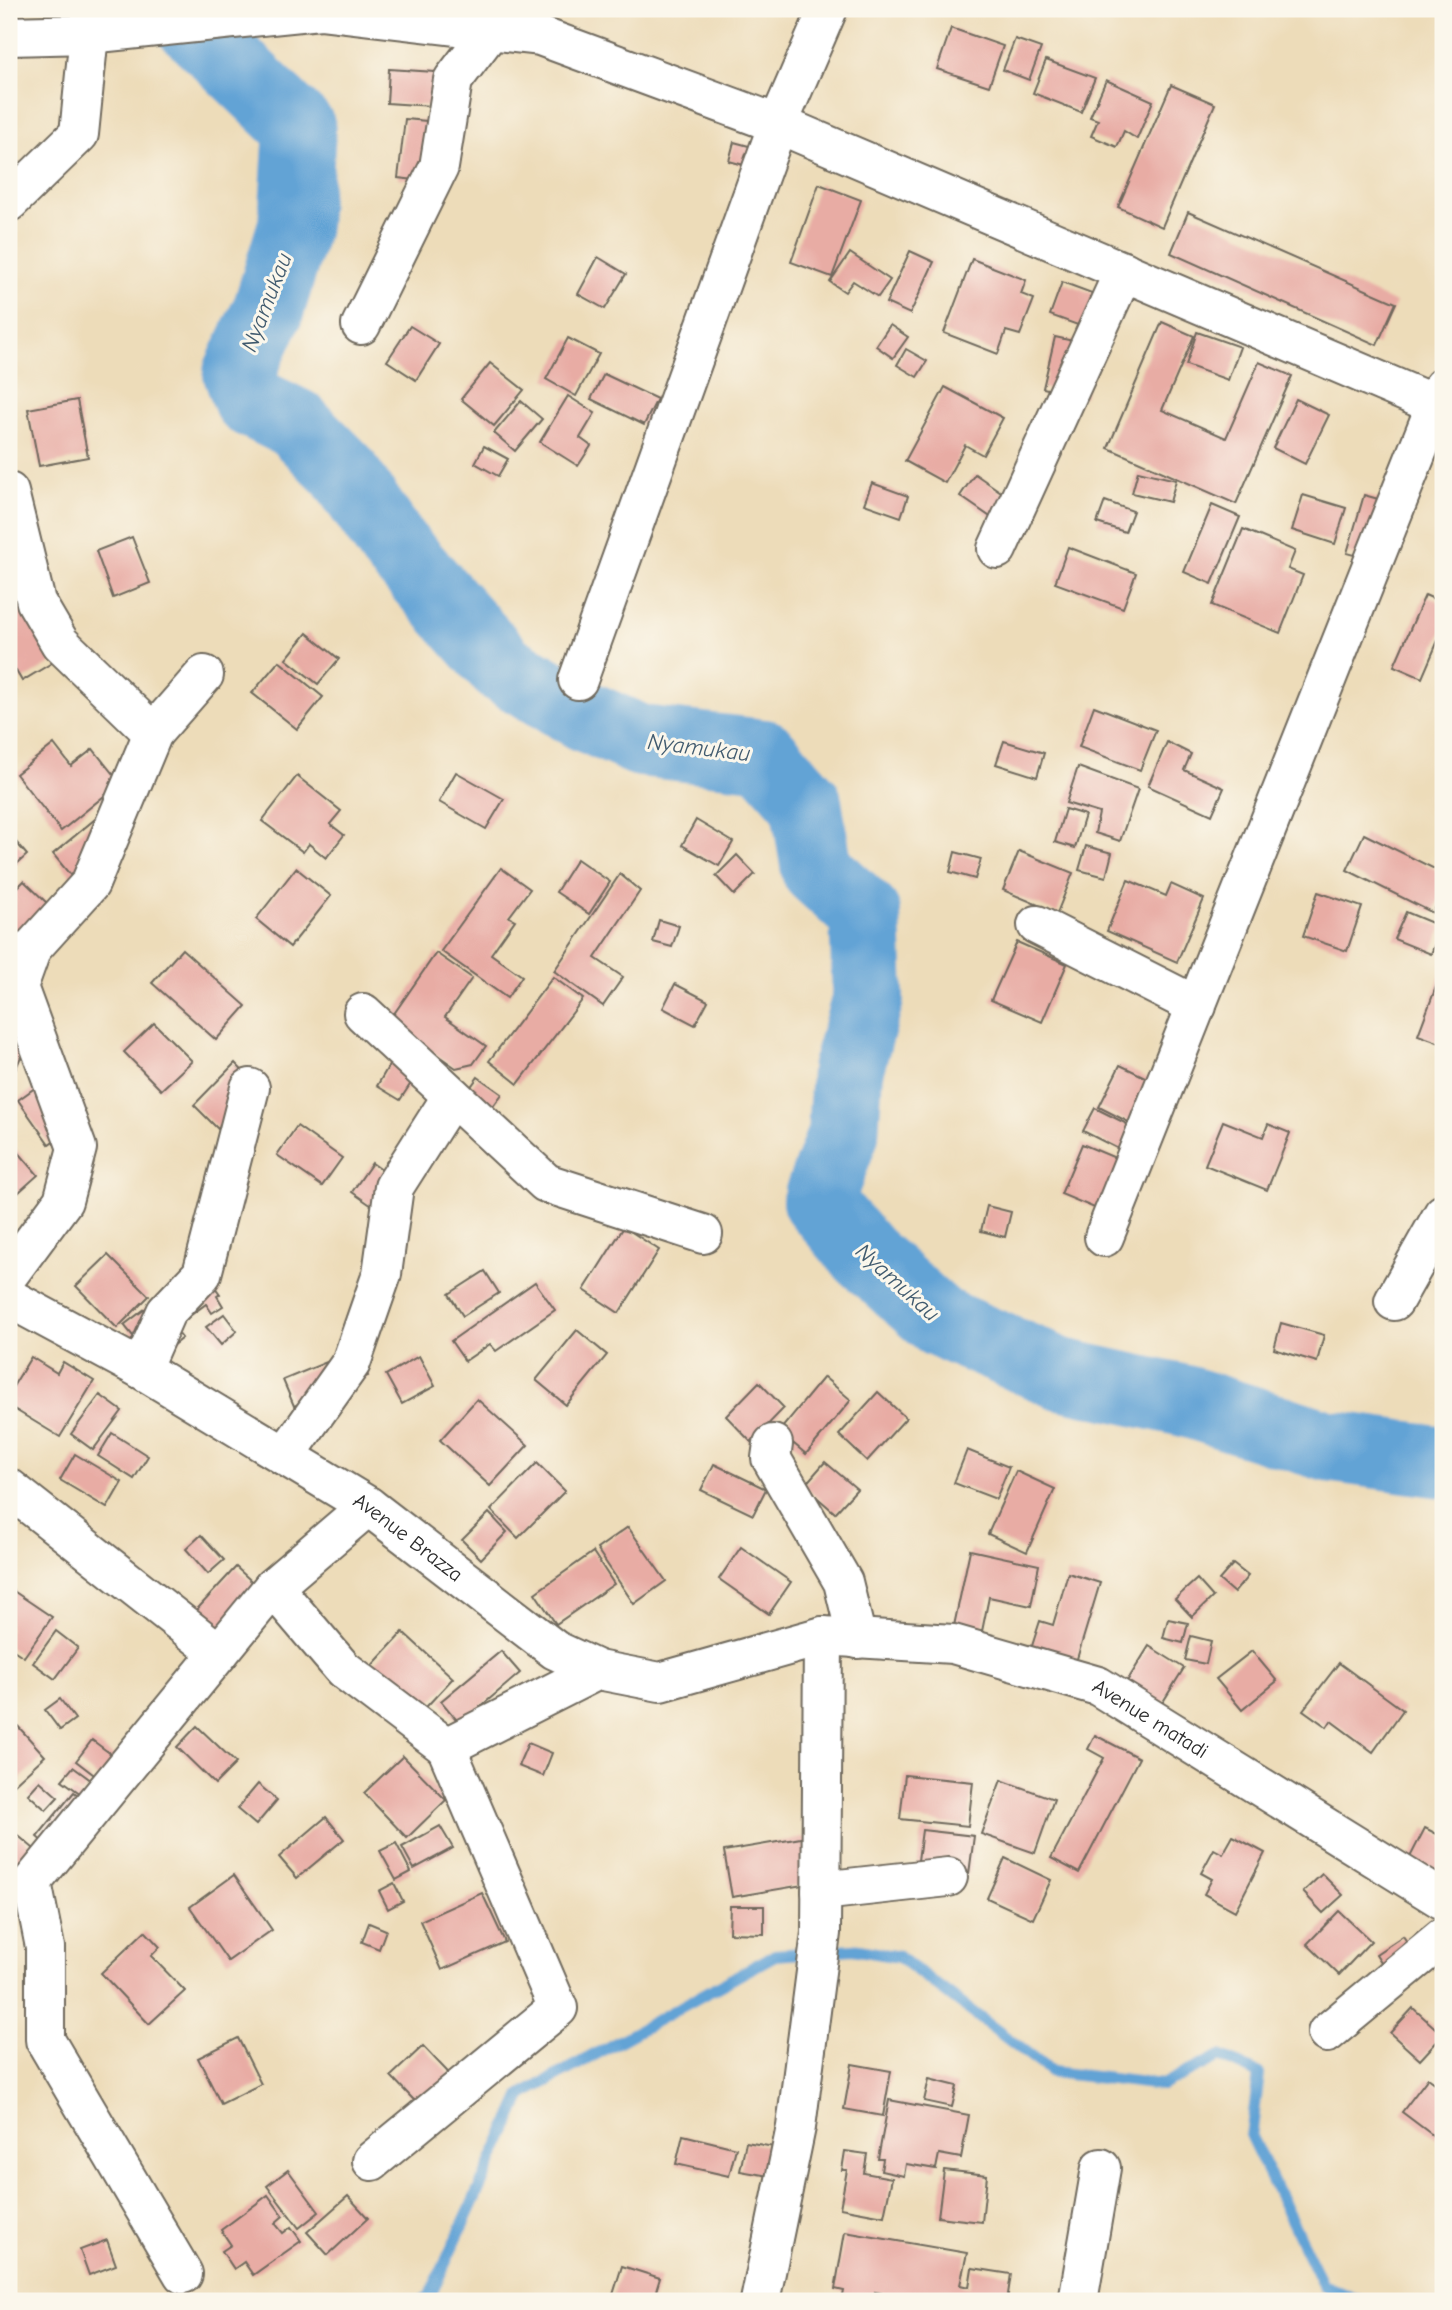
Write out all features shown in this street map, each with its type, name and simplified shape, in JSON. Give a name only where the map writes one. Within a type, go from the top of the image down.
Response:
[{"type":"street","points":[[579,680],[778,124],[828,9]]},
{"type":"street","points":[[9,36],[107,33],[320,10],[494,19],[778,124],[1124,271],[1441,400],[1104,1237]]},
{"type":"street","points":[[362,325],[439,167],[453,80],[494,19]]},
{"type":"street","points":[[9,202],[79,134],[107,33]]},
{"type":"street","points":[[997,549],[1124,271]]},
{"type":"street","points":[[9,492],[36,602],[60,643],[153,733]]},
{"type":"street","points":[[9,1274],[63,1202],[77,1148],[13,984],[32,948],[90,884],[153,733],[204,675]]},
{"type":"street","points":[[1037,925],[1197,1006]]},
{"type":"street","points":[[363,1013],[546,1183],[703,1234]]},
{"type":"street","points":[[141,1368],[166,1312],[202,1275],[250,1088]]},
{"type":"street","points":[[285,1456],[351,1363],[382,1274],[394,1187],[452,1096]]},
{"type":"street","points":[[1394,1301],[1443,1214]]},
{"type":"street","name":"Avenue Brazza","points":[[9,1298],[141,1368],[368,1506],[555,1650],[598,1670],[660,1682],[840,1638]]},
{"type":"street","points":[[760,2301],[796,2127],[821,1933],[821,1891],[843,1583],[771,1458],[773,1444]]},
{"type":"street","points":[[9,1488],[219,1653]]},
{"type":"street","points":[[183,2274],[45,2040],[45,1947],[20,1895],[273,1587],[368,1506]]},
{"type":"street","points":[[273,1587],[343,1669],[446,1747],[558,2008],[372,2161]]},
{"type":"street","name":"Avenue matadi","points":[[840,1638],[953,1644],[1098,1686],[1443,1900]]},
{"type":"street","points":[[446,1747],[598,1670]]},
{"type":"street","points":[[821,1891],[948,1877]]},
{"type":"street","points":[[1327,2033],[1443,1937]]},
{"type":"street","points":[[1078,2301],[1101,2168]]},
{"type":"building","points":[[951,28],[1003,46],[989,86],[937,69]]},
{"type":"building","points":[[1015,39],[1041,48],[1029,80],[1003,70]]},
{"type":"building","points":[[1046,60],[1095,78],[1081,112],[1033,93]]},
{"type":"building","points":[[389,69],[435,72],[432,106],[387,103]]},
{"type":"building","points":[[1106,80],[1153,101],[1137,139],[1124,131],[1117,147],[1091,136],[1098,120],[1090,117]]},
{"type":"building","points":[[1171,85],[1215,104],[1162,227],[1118,207]]},
{"type":"building","points":[[405,119],[449,123],[442,183],[398,178]]},
{"type":"building","points":[[734,142],[771,152],[766,171],[729,161]]},
{"type":"building","points":[[819,184],[861,200],[832,277],[791,262]]},
{"type":"building","points":[[1188,212],[1396,303],[1377,345],[1171,253]]},
{"type":"building","points":[[910,251],[934,262],[910,314],[886,303]]},
{"type":"building","points":[[850,253],[890,280],[878,297],[853,281],[845,292],[830,282]]},
{"type":"building","points":[[598,257],[626,274],[605,309],[578,294]]},
{"type":"building","points":[[972,259],[1026,280],[1021,294],[1034,299],[1020,335],[1006,331],[998,354],[944,333]]},
{"type":"building","points":[[1062,282],[1108,299],[1097,332],[1050,315]]},
{"type":"building","points":[[1162,322],[1194,336],[1162,410],[1226,438],[1259,362],[1292,376],[1236,504],[1108,448]]},
{"type":"building","points":[[890,325],[908,337],[893,358],[876,346]]},
{"type":"building","points":[[410,326],[439,344],[416,380],[387,361]]},
{"type":"building","points":[[1197,332],[1240,347],[1228,380],[1186,365]]},
{"type":"building","points":[[1055,337],[1096,346],[1084,397],[1043,388]]},
{"type":"building","points":[[568,338],[599,354],[576,396],[546,379]]},
{"type":"building","points":[[906,349],[927,361],[917,377],[897,365]]},
{"type":"building","points":[[490,363],[524,390],[494,426],[461,399]]},
{"type":"building","points":[[604,374],[657,399],[644,425],[591,399]]},
{"type":"building","points":[[945,387],[1003,418],[983,455],[965,445],[945,483],[905,461]]},
{"type":"building","points":[[568,396],[595,413],[580,438],[591,446],[578,466],[540,442]]},
{"type":"building","points":[[1296,399],[1329,415],[1305,464],[1273,448]]},
{"type":"building","points":[[77,400],[88,457],[39,466],[28,409]]},
{"type":"building","points":[[521,401],[542,419],[515,451],[494,433]]},
{"type":"building","points":[[484,446],[508,459],[498,476],[475,463]]},
{"type":"building","points":[[1138,471],[1176,480],[1170,502],[1132,493]]},
{"type":"building","points":[[975,474],[1017,503],[1002,525],[960,496]]},
{"type":"building","points":[[872,483],[908,496],[901,517],[864,504]]},
{"type":"building","points":[[1303,495],[1346,508],[1335,544],[1292,530]]},
{"type":"building","points":[[1364,495],[1396,504],[1380,562],[1347,553]]},
{"type":"building","points":[[1105,501],[1133,511],[1125,532],[1097,523]]},
{"type":"building","points":[[1212,505],[1240,517],[1212,584],[1184,572]]},
{"type":"building","points":[[1243,529],[1295,551],[1288,569],[1303,575],[1280,633],[1212,605]]},
{"type":"building","points":[[132,537],[150,583],[113,598],[96,551]]},
{"type":"building","points":[[1068,547],[1136,573],[1123,608],[1055,583]]},
{"type":"building","points":[[11,579],[60,658],[22,681],[9,659]]},
{"type":"building","points":[[1425,595],[1443,603],[1443,629],[1422,678],[1394,666]]},
{"type":"building","points":[[307,633],[339,659],[318,684],[286,659]]},
{"type":"building","points":[[279,661],[323,697],[297,729],[252,693]]},
{"type":"building","points":[[1094,706],[1156,730],[1140,770],[1079,747]]},
{"type":"building","points":[[1004,741],[1044,753],[1037,777],[996,764]]},
{"type":"building","points":[[1167,742],[1191,754],[1184,770],[1224,788],[1212,815],[1148,786]]},
{"type":"building","points":[[54,744],[71,766],[93,749],[120,783],[61,831],[16,774]]},
{"type":"building","points":[[1078,767],[1138,789],[1120,841],[1095,833],[1099,813],[1066,803]]},
{"type":"building","points":[[456,772],[504,799],[486,829],[439,802]]},
{"type":"building","points":[[297,776],[341,811],[330,824],[344,835],[326,858],[309,844],[303,852],[262,821]]},
{"type":"building","points":[[1065,809],[1085,815],[1075,848],[1055,842]]},
{"type":"building","points":[[100,815],[126,848],[80,887],[53,854]]},
{"type":"building","points":[[696,820],[733,842],[719,866],[682,845]]},
{"type":"building","points":[[9,834],[27,855],[9,871]]},
{"type":"building","points":[[1364,834],[1443,873],[1443,892],[1433,913],[1347,870]]},
{"type":"building","points":[[1086,846],[1112,853],[1106,877],[1079,870]]},
{"type":"building","points":[[1019,851],[1073,873],[1057,913],[1003,890]]},
{"type":"building","points":[[955,852],[981,859],[975,879],[950,872]]},
{"type":"building","points":[[737,855],[755,874],[734,895],[716,876]]},
{"type":"building","points":[[577,859],[610,882],[589,914],[556,892]]},
{"type":"building","points":[[296,868],[331,896],[290,947],[256,919]]},
{"type":"building","points":[[501,868],[530,889],[509,917],[515,920],[491,954],[522,976],[507,998],[441,951]]},
{"type":"building","points":[[620,874],[640,891],[595,958],[623,977],[603,1006],[554,971]]},
{"type":"building","points":[[1128,880],[1166,896],[1171,884],[1204,899],[1177,962],[1107,931]]},
{"type":"building","points":[[24,881],[48,904],[9,945],[9,896]]},
{"type":"building","points":[[1318,892],[1362,907],[1347,951],[1303,936]]},
{"type":"building","points":[[1406,912],[1442,927],[1431,954],[1394,939]]},
{"type":"building","points":[[659,920],[679,926],[672,947],[653,942]]},
{"type":"building","points":[[1017,942],[1067,964],[1042,1022],[991,1000]]},
{"type":"building","points":[[182,949],[246,1006],[216,1040],[152,983]]},
{"type":"building","points":[[436,953],[472,978],[445,1017],[486,1046],[473,1064],[456,1068],[389,1021]]},
{"type":"building","points":[[1443,968],[1443,1044],[1418,1035]]},
{"type":"building","points":[[553,977],[583,999],[518,1084],[489,1061]]},
{"type":"building","points":[[675,984],[708,1001],[695,1025],[663,1008]]},
{"type":"building","points":[[154,1023],[192,1061],[161,1090],[124,1052]]},
{"type":"building","points":[[9,1034],[27,1043],[9,1084]]},
{"type":"building","points":[[391,1062],[415,1077],[400,1100],[377,1086]]},
{"type":"building","points":[[235,1063],[259,1088],[218,1129],[194,1105]]},
{"type":"building","points":[[1120,1065],[1168,1088],[1146,1131],[1099,1107]]},
{"type":"building","points":[[478,1077],[502,1094],[486,1116],[462,1099]]},
{"type":"building","points":[[39,1085],[70,1129],[49,1144],[18,1100]]},
{"type":"building","points":[[1095,1108],[1145,1133],[1134,1157],[1083,1131]]},
{"type":"building","points":[[1223,1121],[1263,1137],[1268,1124],[1290,1133],[1267,1190],[1205,1165]]},
{"type":"building","points":[[297,1126],[342,1158],[322,1186],[277,1155]]},
{"type":"building","points":[[9,1141],[38,1175],[9,1201]]},
{"type":"building","points":[[1082,1144],[1125,1162],[1104,1212],[1061,1194]]},
{"type":"building","points":[[372,1163],[403,1185],[382,1213],[352,1192]]},
{"type":"building","points":[[987,1206],[1011,1212],[1005,1237],[981,1231]]},
{"type":"building","points":[[624,1227],[659,1250],[619,1313],[584,1290]]},
{"type":"building","points":[[108,1255],[149,1296],[117,1328],[76,1286]]},
{"type":"building","points":[[201,1268],[220,1294],[217,1296],[223,1306],[212,1313],[206,1304],[183,1321]]},
{"type":"building","points":[[485,1271],[499,1293],[463,1316],[449,1294]]},
{"type":"building","points":[[535,1282],[555,1310],[496,1351],[490,1344],[465,1361],[451,1341]]},
{"type":"building","points":[[154,1302],[182,1338],[153,1361],[124,1325]]},
{"type":"building","points":[[224,1314],[237,1331],[221,1345],[206,1327]]},
{"type":"building","points":[[1281,1323],[1324,1335],[1317,1362],[1274,1349]]},
{"type":"building","points":[[577,1330],[607,1355],[566,1405],[536,1380]]},
{"type":"building","points":[[358,1349],[368,1376],[294,1406],[283,1380]]},
{"type":"building","points":[[419,1356],[435,1386],[402,1404],[386,1375]]},
{"type":"building","points":[[31,1357],[57,1373],[63,1362],[94,1381],[60,1437],[9,1406],[9,1393]]},
{"type":"building","points":[[824,1377],[851,1400],[806,1454],[781,1433],[781,1429]]},
{"type":"building","points":[[759,1382],[784,1408],[751,1442],[726,1416]]},
{"type":"building","points":[[878,1392],[906,1418],[867,1461],[839,1435]]},
{"type":"building","points":[[100,1395],[122,1411],[93,1450],[71,1434]]},
{"type":"building","points":[[477,1399],[528,1445],[490,1486],[440,1440]]},
{"type":"building","points":[[112,1433],[148,1456],[134,1479],[98,1456]]},
{"type":"building","points":[[967,1450],[1009,1467],[996,1499],[954,1483]]},
{"type":"building","points":[[75,1454],[122,1482],[107,1508],[60,1480]]},
{"type":"building","points":[[825,1462],[857,1489],[835,1513],[804,1486]]},
{"type":"building","points":[[537,1463],[565,1491],[518,1538],[491,1510]]},
{"type":"building","points":[[714,1464],[766,1489],[753,1515],[701,1490]]},
{"type":"building","points":[[1016,1471],[1055,1489],[1027,1552],[988,1534]]},
{"type":"building","points":[[489,1513],[507,1532],[481,1559],[462,1540]]},
{"type":"building","points":[[628,1527],[666,1581],[634,1604],[597,1549]]},
{"type":"building","points":[[201,1535],[224,1560],[208,1574],[186,1549]]},
{"type":"building","points":[[741,1547],[791,1582],[769,1614],[719,1579]]},
{"type":"building","points":[[970,1550],[1039,1565],[1031,1606],[989,1597],[979,1646],[951,1640]]},
{"type":"building","points":[[593,1552],[614,1584],[556,1624],[535,1593]]},
{"type":"building","points":[[1233,1564],[1248,1576],[1234,1593],[1219,1580]]},
{"type":"building","points":[[236,1567],[273,1601],[226,1652],[189,1618]]},
{"type":"building","points":[[1068,1573],[1100,1583],[1076,1662],[1031,1649],[1040,1621],[1053,1625]]},
{"type":"building","points":[[1197,1579],[1213,1597],[1192,1617],[1175,1599]]},
{"type":"building","points":[[9,1588],[52,1617],[24,1657],[9,1647]]},
{"type":"building","points":[[1168,1619],[1188,1623],[1183,1643],[1163,1638]]},
{"type":"building","points":[[56,1631],[78,1648],[55,1679],[33,1663]]},
{"type":"building","points":[[403,1632],[453,1678],[415,1719],[366,1672]]},
{"type":"building","points":[[1191,1636],[1211,1641],[1206,1664],[1185,1660]]},
{"type":"building","points":[[1149,1646],[1184,1668],[1161,1705],[1126,1683]]},
{"type":"building","points":[[501,1651],[520,1673],[460,1724],[441,1701]]},
{"type":"building","points":[[1252,1651],[1277,1681],[1242,1710],[1216,1679]]},
{"type":"building","points":[[1339,1663],[1403,1710],[1373,1752],[1331,1721],[1327,1727],[1303,1710]]},
{"type":"building","points":[[60,1699],[75,1719],[60,1730],[45,1710]]},
{"type":"building","points":[[15,1723],[45,1756],[9,1789],[9,1729]]},
{"type":"building","points":[[197,1726],[236,1763],[215,1784],[177,1747]]},
{"type":"building","points":[[1095,1735],[1139,1758],[1079,1873],[1051,1858],[1104,1758],[1088,1749]]},
{"type":"building","points":[[92,1740],[135,1772],[119,1794],[76,1761]]},
{"type":"building","points":[[528,1743],[552,1753],[543,1776],[518,1766]]},
{"type":"building","points":[[403,1756],[446,1800],[407,1838],[364,1793]]},
{"type":"building","points":[[73,1767],[92,1781],[81,1794],[62,1780]]},
{"type":"building","points":[[905,1775],[973,1782],[968,1826],[900,1819]]},
{"type":"building","points":[[1001,1780],[1054,1799],[1035,1853],[981,1834]]},
{"type":"building","points":[[40,1781],[58,1797],[46,1810],[28,1794]]},
{"type":"building","points":[[258,1784],[277,1800],[256,1825],[237,1809]]},
{"type":"building","points":[[74,1792],[99,1812],[60,1857],[37,1837]]},
{"type":"building","points":[[326,1817],[344,1839],[297,1878],[279,1857]]},
{"type":"building","points":[[440,1826],[453,1848],[414,1869],[402,1847]]},
{"type":"building","points":[[9,1828],[57,1868],[27,1903],[9,1888]]},
{"type":"building","points":[[1425,1828],[1443,1837],[1443,1881],[1407,1863]]},
{"type":"building","points":[[922,1830],[974,1836],[969,1874],[917,1868]]},
{"type":"building","points":[[1233,1836],[1265,1853],[1235,1911],[1204,1894],[1212,1879],[1201,1873],[1214,1849],[1223,1854]]},
{"type":"building","points":[[807,1837],[815,1883],[732,1897],[724,1851]]},
{"type":"building","points":[[396,1843],[411,1872],[396,1880],[380,1851]]},
{"type":"building","points":[[1005,1858],[1051,1880],[1033,1919],[987,1898]]},
{"type":"building","points":[[1322,1874],[1343,1895],[1323,1913],[1303,1892]]},
{"type":"building","points":[[234,1875],[272,1930],[228,1961],[190,1907]]},
{"type":"building","points":[[394,1883],[403,1901],[388,1909],[379,1891]]},
{"type":"building","points":[[482,1893],[505,1942],[442,1970],[420,1921]]},
{"type":"building","points":[[730,1906],[764,1906],[764,1934],[729,1933]]},
{"type":"building","points":[[1339,1911],[1371,1941],[1339,1975],[1307,1944]]},
{"type":"building","points":[[369,1923],[386,1930],[379,1949],[362,1942]]},
{"type":"building","points":[[145,1931],[160,1947],[151,1956],[185,1991],[149,2024],[101,1973]]},
{"type":"building","points":[[1403,1936],[1427,1972],[1399,1990],[1376,1954]]},
{"type":"building","points":[[1413,2008],[1443,2035],[1420,2060],[1390,2033]]},
{"type":"building","points":[[238,2038],[261,2084],[221,2104],[198,2058]]},
{"type":"building","points":[[423,2046],[462,2087],[430,2117],[391,2076]]},
{"type":"building","points":[[852,2064],[891,2071],[883,2116],[844,2109]]},
{"type":"building","points":[[1428,2078],[1443,2089],[1443,2143],[1402,2112]]},
{"type":"building","points":[[929,2079],[957,2086],[952,2107],[924,2101]]},
{"type":"building","points":[[889,2100],[969,2115],[961,2158],[939,2154],[936,2169],[906,2164],[904,2176],[881,2171],[883,2159],[878,2159]]},
{"type":"building","points":[[683,2135],[736,2148],[729,2176],[676,2164]]},
{"type":"building","points":[[746,2142],[780,2148],[775,2177],[740,2171]]},
{"type":"building","points":[[845,2151],[867,2154],[864,2173],[892,2178],[884,2216],[840,2208],[847,2170],[842,2170]]},
{"type":"building","points":[[288,2170],[319,2212],[299,2228],[267,2186]]},
{"type":"building","points":[[944,2170],[987,2175],[982,2222],[938,2217]]},
{"type":"building","points":[[268,2195],[283,2216],[275,2223],[283,2233],[291,2227],[301,2241],[253,2275],[244,2262],[234,2269],[222,2251],[231,2245],[221,2230]]},
{"type":"building","points":[[348,2196],[368,2218],[328,2255],[307,2232]]},
{"type":"building","points":[[845,2232],[967,2253],[960,2285],[969,2287],[972,2268],[1011,2274],[1007,2301],[910,2301],[911,2299],[875,2292],[873,2301],[842,2301],[844,2291],[835,2289]]},
{"type":"building","points":[[107,2240],[116,2265],[89,2275],[80,2250]]},
{"type":"building","points":[[622,2266],[660,2278],[653,2301],[611,2301]]},
{"type":"waterway","name":"Nyamukau","points":[[175,9],[300,129],[294,225],[269,308],[239,373],[249,401],[296,424],[342,470],[394,546],[503,668],[585,716],[641,741],[764,755],[806,802],[817,870],[865,914],[868,998],[847,1071],[843,1134],[818,1201],[864,1255],[939,1322],[1061,1374],[1185,1401],[1328,1446],[1443,1462]]},
{"type":"waterway","points":[[422,2301],[430,2296],[522,2095],[775,1955],[853,1949],[899,1957],[1052,2072],[1162,2085],[1220,2056],[1259,2074],[1251,2137],[1323,2285],[1360,2301]]}]
